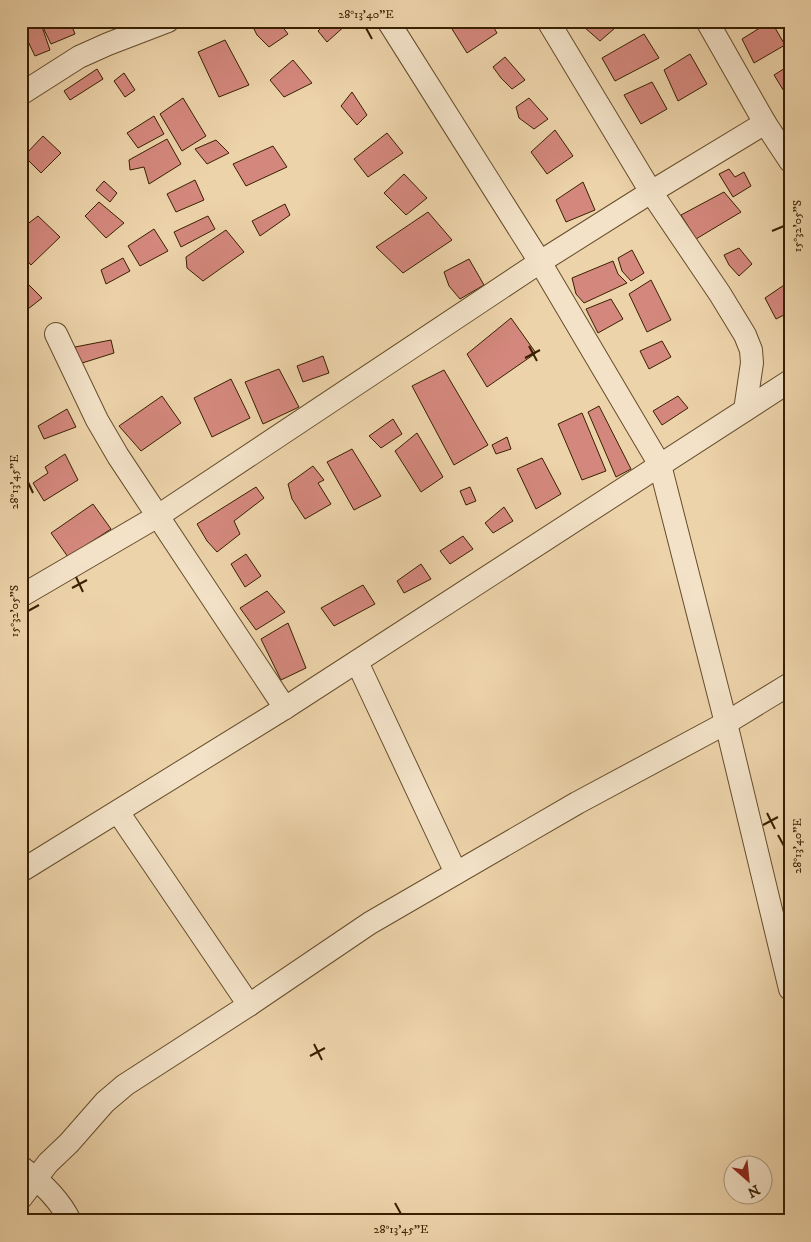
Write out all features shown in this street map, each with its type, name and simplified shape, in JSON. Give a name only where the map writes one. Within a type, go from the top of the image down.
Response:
[{"type":"street","points":[[21,94],[79,57],[168,21]]},
{"type":"street","points":[[388,21],[540,262],[660,465],[726,723],[790,988]]},
{"type":"street","points":[[548,21],[651,192],[720,294],[745,335],[751,350],[752,363],[745,410]]},
{"type":"street","points":[[707,21],[765,123],[790,161]]},
{"type":"street","points":[[21,596],[158,516],[540,262],[765,123]]},
{"type":"street","points":[[56,334],[97,420],[118,456],[285,708]]},
{"type":"street","points":[[21,871],[285,708],[790,382]]},
{"type":"street","points":[[357,662],[456,873]]},
{"type":"street","points":[[21,1198],[29,1173],[48,1163],[70,1143],[104,1102],[125,1085],[249,1005],[370,923],[577,803],[726,723],[790,684]]},
{"type":"street","points":[[118,812],[249,1005]]},
{"type":"street","points":[[29,1173],[61,1207],[70,1221]]},
{"type":"building","points":[[21,21],[40,21],[50,50],[35,56],[21,27]]},
{"type":"building","points":[[40,21],[70,21],[75,34],[51,44]]},
{"type":"building","points":[[250,21],[278,21],[288,34],[269,47],[257,35]]},
{"type":"building","points":[[328,21],[344,21],[347,24],[327,42],[318,31]]},
{"type":"building","points":[[464,21],[490,21],[497,33],[467,53],[452,29]]},
{"type":"building","points":[[581,21],[609,21],[615,28],[600,41],[584,27]]},
{"type":"building","points":[[771,21],[785,45],[754,63],[742,39]]},
{"type":"building","points":[[644,34],[659,58],[615,81],[602,58]]},
{"type":"building","points":[[225,40],[249,85],[219,97],[198,52]]},
{"type":"building","points":[[21,43],[28,56],[21,59]]},
{"type":"building","points":[[690,54],[707,84],[678,101],[664,70]]},
{"type":"building","points":[[505,57],[525,80],[512,89],[493,67]]},
{"type":"building","points":[[293,60],[312,83],[284,97],[270,80]]},
{"type":"building","points":[[790,65],[790,101],[774,75]]},
{"type":"building","points":[[97,69],[103,79],[70,100],[64,91]]},
{"type":"building","points":[[124,73],[135,90],[125,97],[114,81]]},
{"type":"building","points":[[652,82],[667,109],[641,124],[624,95]]},
{"type":"building","points":[[352,92],[367,115],[357,125],[341,106]]},
{"type":"building","points":[[183,98],[206,136],[182,151],[160,114]]},
{"type":"building","points":[[529,98],[548,119],[534,129],[519,118],[516,107]]},
{"type":"building","points":[[154,116],[164,134],[138,148],[127,133]]},
{"type":"building","points":[[555,130],[573,156],[547,174],[531,152]]},
{"type":"building","points":[[387,133],[403,153],[368,177],[354,159]]},
{"type":"building","points":[[43,136],[61,153],[41,173],[24,156]]},
{"type":"building","points":[[167,139],[181,164],[149,184],[144,167],[130,170],[129,160]]},
{"type":"building","points":[[216,140],[229,153],[207,164],[195,149]]},
{"type":"building","points":[[273,146],[287,167],[246,186],[233,164]]},
{"type":"building","points":[[729,169],[735,177],[744,172],[751,186],[733,197],[719,174]]},
{"type":"building","points":[[404,174],[427,198],[406,215],[384,193]]},
{"type":"building","points":[[195,180],[204,200],[176,212],[167,194]]},
{"type":"building","points":[[104,181],[117,193],[110,202],[96,190]]},
{"type":"building","points":[[583,182],[595,210],[566,222],[556,200]]},
{"type":"building","points":[[724,192],[741,212],[696,239],[681,215]]},
{"type":"building","points":[[99,202],[124,223],[106,238],[85,216]]},
{"type":"building","points":[[285,204],[290,215],[260,236],[252,221]]},
{"type":"building","points":[[428,212],[452,240],[403,273],[376,247]]},
{"type":"building","points":[[38,216],[60,237],[31,265],[21,254],[21,229]]},
{"type":"building","points":[[208,216],[215,229],[181,247],[174,232]]},
{"type":"building","points":[[154,229],[168,251],[140,266],[128,246]]},
{"type":"building","points":[[226,230],[244,252],[203,281],[187,268],[186,257]]},
{"type":"building","points":[[739,248],[752,264],[739,276],[729,265],[724,255]]},
{"type":"building","points":[[632,250],[644,273],[631,281],[622,271],[618,258]]},
{"type":"building","points":[[123,258],[130,271],[106,284],[101,270]]},
{"type":"building","points":[[469,259],[484,285],[460,299],[449,286],[444,272]]},
{"type":"building","points":[[613,261],[618,274],[627,283],[584,303],[576,294],[572,278]]},
{"type":"building","points":[[21,277],[42,298],[28,309],[21,301]]},
{"type":"building","points":[[651,280],[671,320],[647,332],[629,294]]},
{"type":"building","points":[[790,281],[790,312],[776,319],[765,298]]},
{"type":"building","points":[[611,299],[623,319],[598,333],[586,309]]},
{"type":"building","points":[[511,318],[536,353],[487,387],[467,354]]},
{"type":"building","points":[[111,340],[114,353],[79,364],[75,347]]},
{"type":"building","points":[[662,341],[671,357],[649,369],[640,351]]},
{"type":"building","points":[[323,356],[329,373],[303,382],[297,366]]},
{"type":"building","points":[[279,369],[299,407],[263,424],[245,382]]},
{"type":"building","points":[[444,370],[488,445],[454,465],[412,386]]},
{"type":"building","points":[[231,379],[250,418],[212,437],[194,398]]},
{"type":"building","points":[[162,396],[181,423],[141,451],[119,426]]},
{"type":"building","points":[[678,396],[688,408],[662,425],[653,411]]},
{"type":"building","points":[[599,406],[631,469],[616,477],[588,412]]},
{"type":"building","points":[[67,409],[76,427],[44,439],[38,426]]},
{"type":"building","points":[[582,413],[606,471],[582,480],[558,424]]},
{"type":"building","points":[[393,419],[402,434],[381,448],[369,436]]},
{"type":"building","points":[[417,433],[443,477],[421,492],[395,451]]},
{"type":"building","points":[[507,437],[511,449],[496,454],[492,445]]},
{"type":"building","points":[[352,449],[381,496],[354,510],[327,462]]},
{"type":"building","points":[[65,454],[78,480],[44,501],[33,483],[48,473],[45,467]]},
{"type":"building","points":[[542,458],[561,494],[536,509],[517,469]]},
{"type":"building","points":[[313,466],[324,480],[318,483],[331,504],[305,519],[292,499],[288,484]]},
{"type":"building","points":[[256,487],[264,498],[234,521],[240,534],[217,552],[207,541],[197,524]]},
{"type":"building","points":[[470,487],[476,501],[466,505],[460,491]]},
{"type":"building","points":[[93,504],[111,529],[68,557],[51,533]]},
{"type":"building","points":[[504,507],[513,521],[493,533],[485,523]]},
{"type":"building","points":[[463,536],[473,549],[450,564],[440,551]]},
{"type":"building","points":[[246,554],[261,576],[245,587],[231,564]]},
{"type":"building","points":[[421,564],[431,579],[404,593],[397,581]]},
{"type":"building","points":[[363,585],[375,604],[334,626],[321,608]]},
{"type":"building","points":[[267,591],[285,612],[256,630],[240,608]]},
{"type":"building","points":[[288,623],[306,668],[281,680],[261,639]]}]
